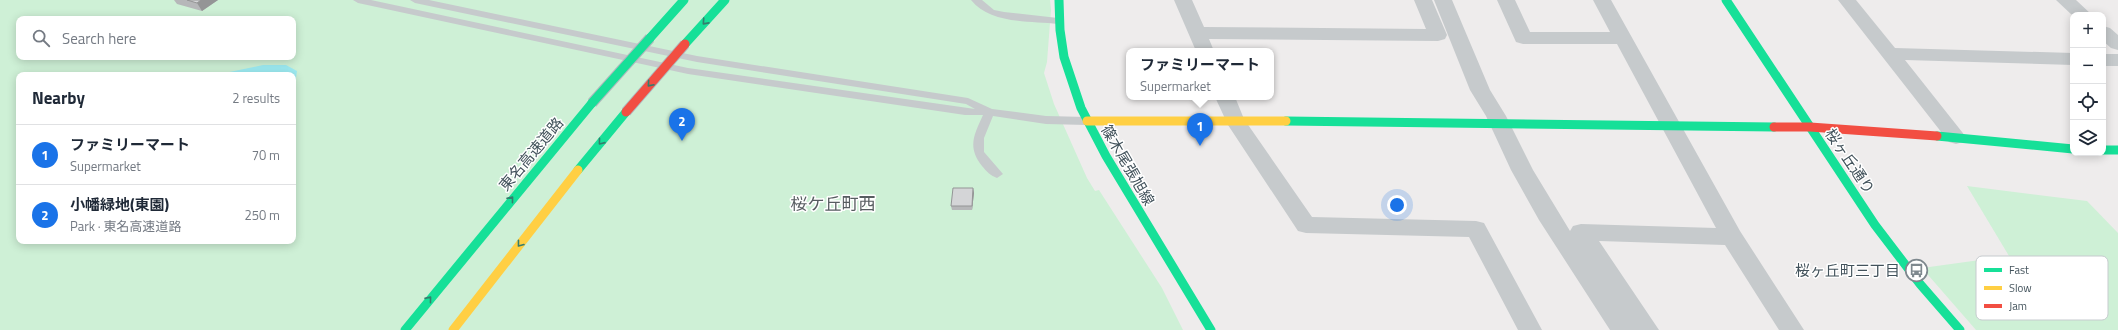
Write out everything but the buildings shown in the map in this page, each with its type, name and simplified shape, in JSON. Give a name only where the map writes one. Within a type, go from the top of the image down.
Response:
[{"type":"main road","name":"東名高速道路","points":[[405,330],[592,103],[684,0]]},
{"type":"main road","points":[[453,330],[557,196],[626,112],[725,0]]},
{"type":"main road","name":"篠木尾張旭線","points":[[1059,0],[1058,21],[1065,65],[1087,121],[1114,172],[1211,330]]},
{"type":"main road","name":"桜ヶ丘通り","points":[[1726,0],[1875,225],[1920,284],[1960,330]]},
{"type":"main road","points":[[1087,121],[1235,120],[1810,127],[1956,137],[2070,148]]},
{"type":"main road","points":[[2106,150],[2118,150]]},
{"type":"street","points":[[1183,0],[1204,48]]},
{"type":"street","points":[[1197,33],[1438,35],[1423,0]]},
{"type":"street","points":[[1443,0],[1480,90],[1522,170],[1547,214],[1623,330]]},
{"type":"street","points":[[1506,0],[1523,38],[1622,38]]},
{"type":"street","points":[[1602,0],[1732,237],[1792,330]]},
{"type":"street","points":[[1847,0],[1956,137]]},
{"type":"street","points":[[2062,0],[2079,12]]},
{"type":"street","points":[[2106,34],[2118,44]]},
{"type":"street","points":[[1889,54],[2070,59]]},
{"type":"street","points":[[2106,60],[2118,60]]},
{"type":"street","points":[[1226,100],[1235,120],[1306,225],[1476,229],[1530,330]]},
{"type":"street","points":[[1648,330],[1581,232],[1732,237]]},
{"type":"lane","points":[[358,0],[688,70],[965,112],[990,112],[1046,120],[1087,121]]},
{"type":"lane","points":[[415,0],[697,59],[968,101],[990,112]]},
{"type":"lane","points":[[976,0],[991,12],[1004,15],[1058,21]]},
{"type":"lane","points":[[990,112],[978,141],[979,154],[986,164],[997,174]]},
{"type":"green space","points":[[0,0],[1050,0],[1051,10],[1047,62],[1044,73],[1054,104],[1087,178],[1095,191],[1099,190],[1162,288],[1183,330],[0,330]]},
{"type":"green space","points":[[1967,186],[2087,201],[2118,233],[2118,330],[1976,330],[1922,268],[1976,261],[1976,320],[2108,320],[2108,256],[2009,256]]},
{"type":"water","points":[[263,65],[286,65],[297,71],[296,78],[296,72],[229,72]]},
{"type":"traffic: fast","points":[[650,38],[684,0]]},
{"type":"traffic: fast","points":[[685,44],[725,0]]},
{"type":"traffic: fast","points":[[1059,0],[1060,30],[1064,57],[1081,108],[1106,156],[1211,330]]},
{"type":"traffic: fast","points":[[1726,0],[1875,225],[1920,284],[1960,330]]},
{"type":"traffic: fast","points":[[592,103],[650,38]]},
{"type":"traffic: fast","points":[[405,330],[592,103]]},
{"type":"traffic: fast","points":[[578,170],[626,112]]},
{"type":"traffic: fast","points":[[1286,121],[1774,127]]},
{"type":"traffic: fast","points":[[1937,136],[2070,149]]},
{"type":"traffic: fast","points":[[2106,150],[2118,150]]},
{"type":"traffic: slow","points":[[1087,121],[1286,121]]},
{"type":"traffic: slow","points":[[453,330],[578,170]]},
{"type":"traffic: jam","points":[[626,112],[685,44]]},
{"type":"traffic: jam","points":[[1774,127],[1810,127],[1937,136]]},
{"type":"place","name":"小幡緑地(東園)","points":[[682,141]]},
{"type":"place","name":"ファミリーマート","points":[[1200,146]]},
{"type":"place","name":"桜ヶ丘町三丁目","points":[[1916,270]]},
{"type":"district","name":"桜ケ丘町西","points":[[833,204]]}]
